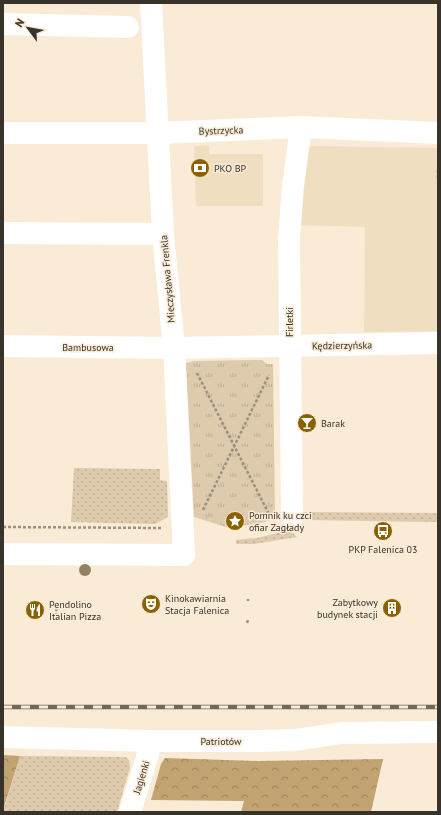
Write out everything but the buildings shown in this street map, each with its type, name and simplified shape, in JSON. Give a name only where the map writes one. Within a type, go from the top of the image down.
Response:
[{"type":"street","name":"Mieczysława Frenkla","points":[[3,554],[184,555],[179,348],[163,234],[150,3]]},
{"type":"street","points":[[3,24],[128,27]]},
{"type":"street","name":"Bystrzycka","points":[[3,133],[157,133],[301,127],[438,133]]},
{"type":"street","name":"Firletki","points":[[282,519],[289,346],[289,239],[293,186],[301,127]]},
{"type":"street","points":[[3,233],[163,234]]},
{"type":"street","name":"Kędzierzyńska","points":[[179,348],[438,343]]},
{"type":"street","name":"Bambusowa","points":[[3,346],[179,348]]},
{"type":"street","name":"Patriotów","points":[[3,737],[152,741],[295,740],[341,733],[438,732]]},
{"type":"street","name":"Jagienki","points":[[130,812],[152,741]]},
{"type":"path","points":[[438,170],[438,178]]},
{"type":"path","points":[[179,348],[233,446],[282,519]]},
{"type":"path","points":[[199,517],[269,374]]},
{"type":"path","points":[[3,527],[154,528]]},
{"type":"path","points":[[55,621],[57,605]]},
{"type":"shaded area","points":[[209,145],[209,154],[263,154],[263,206],[196,206],[194,146]]},
{"type":"shaded area","points":[[311,146],[438,148],[438,331],[364,332],[365,227],[296,225],[302,155]]},
{"type":"green space","points":[[262,360],[267,364],[273,364],[275,519],[257,524],[226,527],[194,517],[186,363],[194,361]]},
{"type":"green space","points":[[74,468],[160,469],[160,480],[167,481],[168,517],[155,524],[71,522]]},
{"type":"green space","points":[[302,512],[438,513],[438,522],[302,520]]},
{"type":"green space","points":[[290,530],[297,537],[254,544],[236,544],[236,540],[257,538]]},
{"type":"green space","points":[[3,755],[20,756],[3,810]]},
{"type":"green space","points":[[20,756],[126,757],[129,760],[130,768],[117,812],[3,812]]},
{"type":"green space","points":[[165,758],[258,761],[383,759],[371,812],[241,812],[244,801],[151,800],[161,764]]},
{"type":"railway","points":[[3,707],[438,707]]},
{"type":"place","name":"PKO BP","points":[[200,168]]},
{"type":"place","name":"Barak","points":[[307,423]]},
{"type":"place","name":"Pomnik ku czci ofiar Zagłady","points":[[235,521]]},
{"type":"place","name":"PKP Falenica 03","points":[[383,531]]},
{"type":"place","name":"Kinokawiarnia Stacja Falenica","points":[[151,604]]},
{"type":"place","name":"Zabytkowy budynek stacji","points":[[392,608]]},
{"type":"place","name":"Pendolino Italian Pizza","points":[[35,610]]}]
